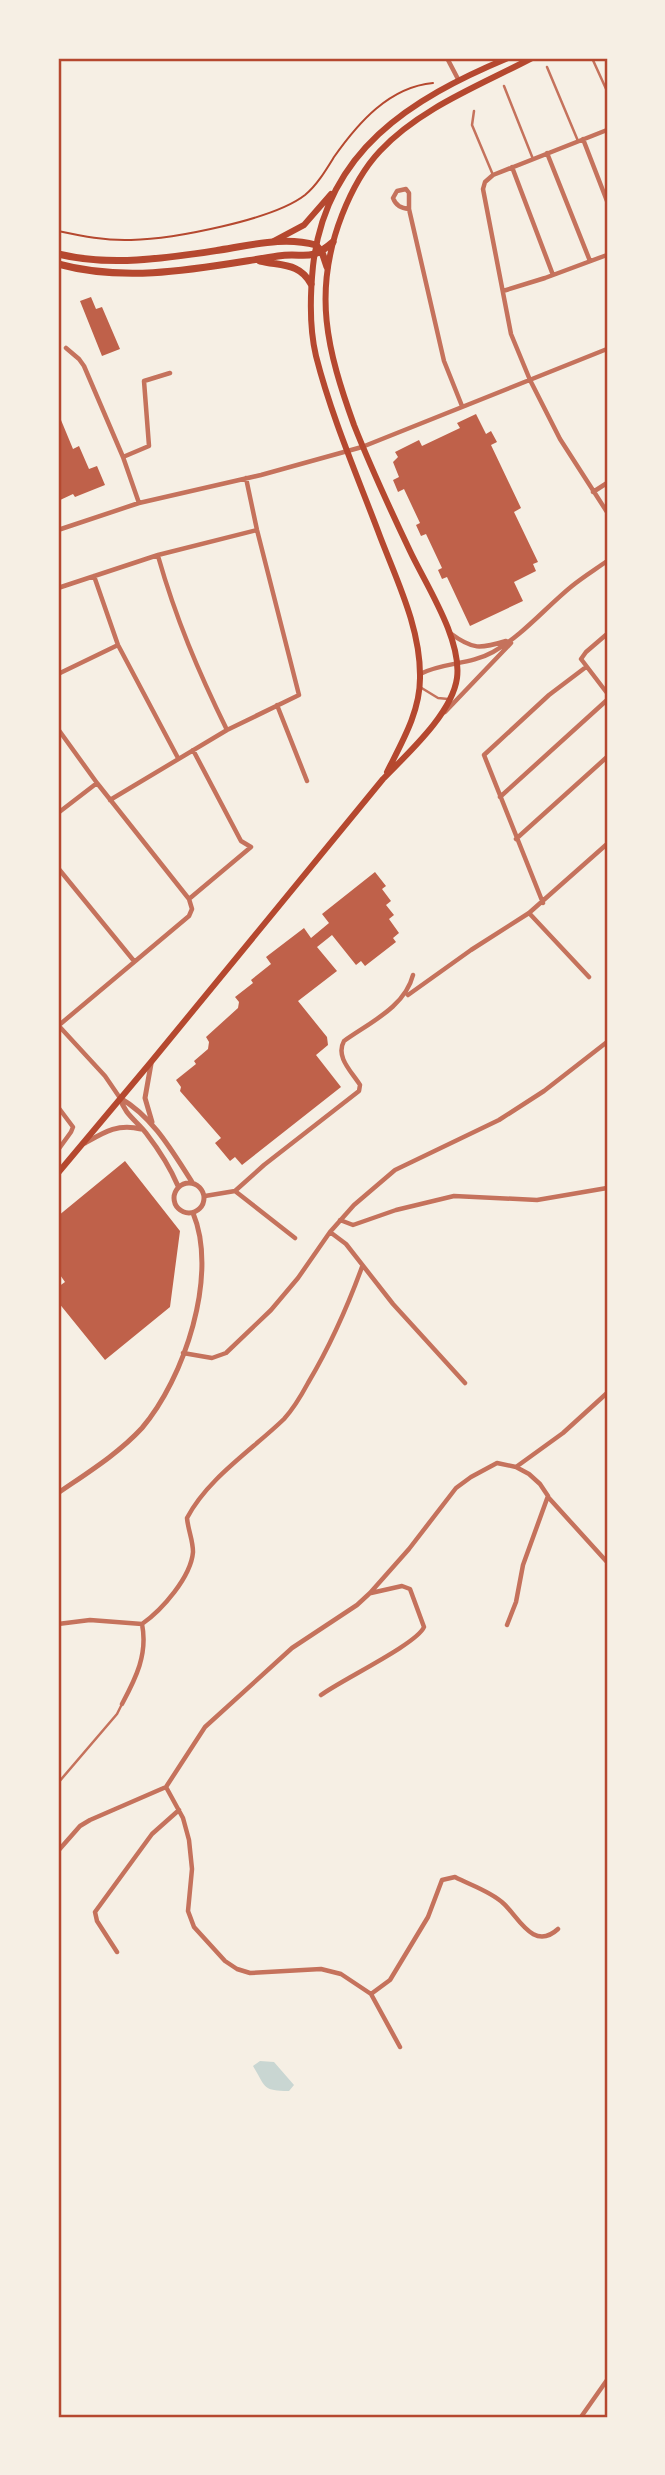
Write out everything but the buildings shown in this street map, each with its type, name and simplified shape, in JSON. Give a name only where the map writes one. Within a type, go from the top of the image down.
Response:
[{"type":"main road","points":[[274,241],[304,225],[335,189],[356,156],[410,108],[458,79],[508,58]]},
{"type":"main road","points":[[58,1173],[383,779],[433,724],[450,699],[456,684],[457,663],[449,632],[370,467],[336,376],[329,348],[326,314],[327,267],[349,199],[380,152],[416,121],[533,58]]},
{"type":"main road","points":[[458,79],[465,93]]},
{"type":"main road","points":[[327,267],[318,254],[316,245],[335,189]]},
{"type":"main road","points":[[58,254],[124,261],[173,257],[274,241],[302,241],[316,245]]},
{"type":"main road","points":[[58,264],[95,272],[173,273],[281,255],[318,254],[333,242]]},
{"type":"main road","points":[[318,254],[311,284],[311,316],[316,354],[348,452],[407,609],[420,674],[420,687],[408,730],[383,779]]},
{"type":"main road","points":[[256,260],[298,268],[306,274],[311,284]]},
{"type":"street","points":[[447,58],[458,79]]},
{"type":"street","points":[[607,130],[493,175],[485,182],[483,189],[511,334],[530,380],[560,439],[607,512]]},
{"type":"street","points":[[580,140],[607,201]]},
{"type":"street","points":[[547,153],[590,261]]},
{"type":"street","points":[[512,167],[552,275]]},
{"type":"street","points":[[409,209],[396,204],[393,198],[397,191],[406,189],[409,193],[409,209],[444,361],[462,407]]},
{"type":"street","points":[[503,291],[607,255]]},
{"type":"street","points":[[66,348],[84,366],[123,457],[139,503]]},
{"type":"street","points":[[58,530],[139,503],[348,452],[607,349]]},
{"type":"street","points":[[123,457],[149,446],[144,381],[170,373]]},
{"type":"street","points":[[110,800],[227,730],[299,695],[246,478]]},
{"type":"street","points":[[593,492],[607,483]]},
{"type":"street","points":[[58,588],[158,555],[257,530]]},
{"type":"street","points":[[158,555],[174,611],[201,678],[227,730]]},
{"type":"street","points":[[420,674],[434,667],[474,661],[490,654],[514,639],[573,585],[607,561]]},
{"type":"street","points":[[94,576],[118,645],[178,758]]},
{"type":"street","points":[[449,632],[476,648],[514,639]]},
{"type":"street","points":[[607,634],[581,659],[607,693]]},
{"type":"street","points":[[433,724],[514,639]]},
{"type":"street","points":[[58,674],[118,645]]},
{"type":"street","points":[[543,903],[484,755],[549,695],[586,667]]},
{"type":"street","points":[[500,797],[607,700]]},
{"type":"street","points":[[277,705],[307,781]]},
{"type":"street","points":[[58,729],[110,800],[189,899],[192,909],[189,916],[58,1025],[105,1076],[120,1098],[124,1111],[144,1130],[172,1171],[178,1186],[174,1195],[175,1203],[182,1211],[193,1213],[201,1208],[205,1196],[199,1185],[192,1182],[153,1125],[136,1107],[120,1098]]},
{"type":"street","points":[[189,899],[251,847],[241,841],[193,750]]},
{"type":"street","points":[[516,839],[607,757]]},
{"type":"street","points":[[58,813],[97,783]]},
{"type":"street","points":[[205,1196],[235,1191],[359,1091],[360,1085],[341,1056],[340,1048],[344,1041],[471,950],[543,903],[606,847]]},
{"type":"street","points":[[58,868],[134,961]]},
{"type":"street","points":[[529,913],[589,977]]},
{"type":"street","points":[[403,999],[410,989],[413,975]]},
{"type":"street","points":[[184,1353],[212,1358],[226,1353],[271,1310],[340,1220],[395,1170],[499,1120],[544,1091],[607,1042]]},
{"type":"street","points":[[152,1062],[145,1098],[146,1110],[153,1125]]},
{"type":"street","points":[[58,1107],[72,1127],[58,1150]]},
{"type":"street","points":[[80,1146],[116,1127],[128,1126],[144,1130]]},
{"type":"street","points":[[178,1186],[192,1182]]},
{"type":"street","points":[[340,1220],[353,1225],[396,1210],[454,1196],[537,1200],[607,1188]]},
{"type":"street","points":[[235,1191],[295,1238]]},
{"type":"street","points":[[58,1493],[109,1458],[142,1427],[161,1402],[184,1353],[197,1302],[200,1238],[193,1213]]},
{"type":"street","points":[[330,1231],[346,1244],[362,1267],[465,1383]]},
{"type":"street","points":[[58,1625],[90,1620],[142,1624],[165,1604],[190,1565],[193,1548],[187,1518],[191,1510],[295,1405],[337,1332],[362,1267]]},
{"type":"street","points":[[516,1467],[563,1433],[607,1393]]},
{"type":"street","points":[[58,1851],[80,1826],[90,1819],[166,1787],[205,1727],[292,1648],[370,1593],[409,1549],[456,1488],[486,1467],[497,1463],[516,1467],[529,1474],[607,1562]]},
{"type":"street","points":[[507,1625],[516,1602],[523,1565],[548,1496]]},
{"type":"street","points":[[321,1695],[423,1632],[424,1627],[410,1589],[402,1586],[370,1593]]},
{"type":"street","points":[[122,1704],[135,1679],[145,1650],[142,1624]]},
{"type":"street","points":[[166,1787],[186,1825],[192,1853],[188,1911],[194,1927],[225,1961],[237,1969],[250,1973],[294,1969],[341,1974],[371,1994],[400,2047]]},
{"type":"street","points":[[117,1952],[97,1922],[95,1912],[152,1834],[179,1810]]},
{"type":"street","points":[[371,1994],[390,1980],[428,1917],[442,1880],[455,1877],[491,1895],[503,1903],[526,1932],[549,1935],[558,1929]]},
{"type":"street","points":[[581,2417],[607,2380]]},
{"type":"lane","points":[[592,58],[607,91]]},
{"type":"lane","points":[[547,67],[580,140]]},
{"type":"lane","points":[[503,86],[533,159]]},
{"type":"lane","points":[[474,111],[472,125],[493,175]]},
{"type":"lane","points":[[420,687],[438,698],[458,699]]},
{"type":"lane","points":[[58,1783],[117,1714],[122,1704]]},
{"type":"path","points":[[58,231],[92,238],[131,240],[171,237],[242,221],[273,210],[304,195],[317,182],[359,124],[384,103],[397,93],[433,83]]},
{"type":"shaded area","points":[[260,2061],[274,2062],[294,2085],[289,2091],[269,2089],[263,2084],[253,2066]]}]
